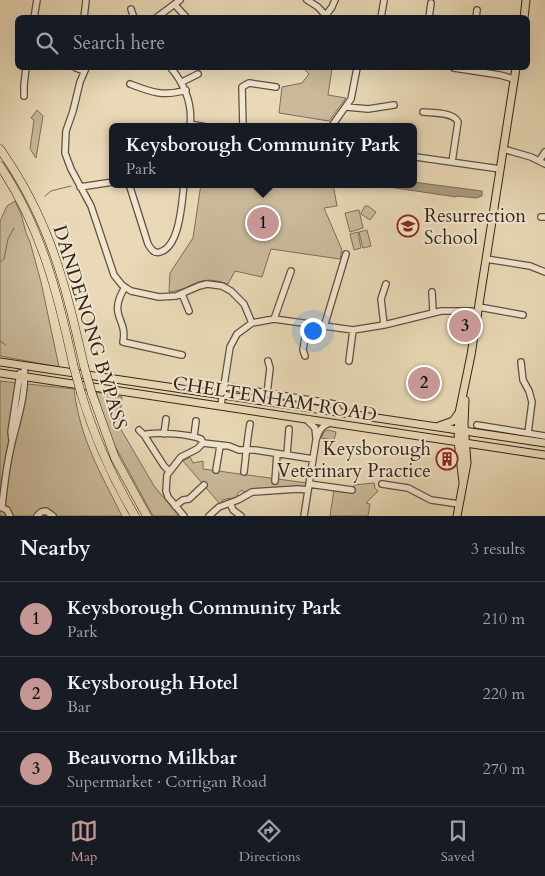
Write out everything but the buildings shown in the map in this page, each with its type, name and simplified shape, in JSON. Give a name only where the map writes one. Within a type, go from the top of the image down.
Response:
[{"type":"highway","name":"DANDENONG BYPASS","points":[[0,149],[28,192],[58,262],[92,394],[115,458],[147,516]]},
{"type":"highway","name":"DANDENONG BYPASS","points":[[0,166],[25,209],[39,240],[52,276],[80,393],[101,450],[135,516]]},
{"type":"main road","points":[[524,15],[526,0]]},
{"type":"main road","points":[[461,431],[464,419],[466,384],[515,74]]},
{"type":"main road","name":"CHELTENHAM ROAD","points":[[0,362],[545,443]]},
{"type":"main road","name":"CHELTENHAM ROAD","points":[[0,373],[545,454]]},
{"type":"main road","points":[[434,426],[453,421],[458,413],[466,384]]},
{"type":"main road","points":[[458,413],[462,441],[462,482],[458,516]]},
{"type":"main road","points":[[464,419],[480,434]]},
{"type":"main road","points":[[462,441],[467,457],[462,482]]},
{"type":"main road","points":[[467,457],[472,449],[481,444]]},
{"type":"street","points":[[34,15],[37,0]]},
{"type":"street","points":[[84,15],[86,0]]},
{"type":"street","points":[[160,15],[180,0]]},
{"type":"street","points":[[307,0],[326,15]]},
{"type":"street","points":[[328,15],[335,0]]},
{"type":"street","points":[[382,15],[384,0]]},
{"type":"street","points":[[429,15],[431,3]]},
{"type":"street","points":[[175,5],[184,15]]},
{"type":"street","points":[[131,9],[133,15]]},
{"type":"street","points":[[476,15],[477,10]]},
{"type":"street","points":[[24,96],[26,70]]},
{"type":"street","points":[[85,70],[64,142],[65,153],[68,164],[94,214],[117,280],[136,293],[159,297],[182,294],[199,286],[215,284],[222,286],[231,291],[244,304],[252,323]]},
{"type":"street","points":[[173,70],[186,90],[190,109],[190,123]]},
{"type":"street","points":[[334,123],[347,107],[352,94],[357,70]]},
{"type":"street","points":[[474,70],[500,75],[515,74]]},
{"type":"street","points":[[182,82],[198,74]]},
{"type":"street","points":[[243,123],[242,87],[249,83],[276,87]]},
{"type":"street","points":[[130,84],[159,94],[173,94],[186,90]]},
{"type":"street","points":[[347,107],[368,109],[394,106]]},
{"type":"street","points":[[423,112],[459,117],[452,162]]},
{"type":"street","points":[[503,151],[516,153],[542,163],[545,153]]},
{"type":"street","points":[[417,157],[500,169]]},
{"type":"street","points":[[80,186],[109,182]]},
{"type":"street","points":[[130,188],[148,244],[152,251],[157,253],[162,252],[168,247],[176,233],[183,188]]},
{"type":"street","points":[[324,327],[346,254]]},
{"type":"street","points":[[486,259],[530,266],[545,272]]},
{"type":"street","points":[[274,319],[291,271]]},
{"type":"street","points":[[384,325],[381,299],[386,284]]},
{"type":"street","points":[[125,287],[118,300],[117,308],[124,333],[123,342],[182,355]]},
{"type":"street","points":[[432,292],[433,312]]},
{"type":"street","points":[[182,294],[189,311]]},
{"type":"street","points":[[221,406],[228,356],[233,340],[241,330],[252,323],[274,319],[353,330],[384,325],[433,312],[472,312],[478,310],[523,315]]},
{"type":"street","points":[[305,356],[303,350],[308,325]]},
{"type":"street","points":[[349,362],[353,330]]},
{"type":"street","points":[[267,394],[270,368],[268,362]]},
{"type":"street","points":[[521,362],[523,380],[532,402],[528,433]]},
{"type":"street","points":[[12,516],[1,507],[16,429],[23,366]]},
{"type":"street","name":"CHELTENHAM ROAD","points":[[224,386],[329,403],[335,405],[338,412]]},
{"type":"street","points":[[164,434],[166,419]]},
{"type":"street","points":[[304,516],[316,440],[315,428],[306,419]]},
{"type":"street","points":[[194,436],[196,421]]},
{"type":"street","points":[[316,440],[323,427],[332,423]]},
{"type":"street","points":[[244,472],[246,442],[250,424]]},
{"type":"street","points":[[477,425],[545,436]]},
{"type":"street","points":[[287,455],[289,429]]},
{"type":"street","points":[[139,430],[169,472]]},
{"type":"street","points":[[145,436],[151,433],[194,436],[201,439],[203,443],[228,446],[239,450],[313,459]]},
{"type":"street","points":[[184,516],[175,506],[165,486],[169,472],[183,455],[197,449],[203,443]]},
{"type":"street","points":[[216,470],[220,446]]},
{"type":"street","points":[[275,481],[277,454]]},
{"type":"street","points":[[382,484],[408,488],[431,500],[459,504]]},
{"type":"street","points":[[175,506],[188,499],[204,485]]},
{"type":"street","points":[[209,516],[220,507],[252,492],[309,487],[352,490]]},
{"type":"street","points":[[230,503],[233,510],[241,516]]},
{"type":"street","points":[[37,516],[41,512],[46,511],[54,516]]},
{"type":"shaded area","points":[[305,70],[332,70],[328,95],[346,98],[329,121],[279,113],[282,87],[302,83],[309,74]]},
{"type":"shaded area","points":[[37,110],[43,116],[36,158],[30,149],[34,120],[31,118]]},
{"type":"shaded area","points":[[417,183],[482,191],[482,196],[476,198],[396,188],[417,188]]},
{"type":"shaded area","points":[[200,188],[334,188],[337,206],[324,208],[342,250],[340,259],[271,249],[262,277],[235,271],[228,284],[209,280],[169,292],[170,273],[193,238]]},
{"type":"shaded area","points":[[15,201],[30,242],[41,282],[59,367],[0,356],[0,221],[7,206]]},
{"type":"shaded area","points":[[365,206],[376,212],[370,220],[361,214]]},
{"type":"shaded area","points":[[359,210],[363,228],[350,232],[345,213]]},
{"type":"shaded area","points":[[367,230],[371,246],[363,248],[359,232]]},
{"type":"shaded area","points":[[358,232],[361,248],[354,250],[350,234]]},
{"type":"shaded area","points":[[0,381],[74,389],[86,440],[122,516],[0,516]]},
{"type":"shaded area","points":[[96,392],[122,397],[119,426],[154,486],[179,516],[153,516],[110,437]]},
{"type":"shaded area","points":[[328,430],[336,432],[334,440],[321,438],[324,432]]},
{"type":"shaded area","points":[[190,457],[193,463],[203,461],[203,469],[307,483],[307,487],[244,492],[242,490],[237,494],[238,498],[222,500],[223,503],[220,504],[183,461]]},
{"type":"shaded area","points":[[374,483],[378,491],[366,503],[370,504],[368,516],[330,516],[334,490],[353,491],[354,485]]},
{"type":"waterway","points":[[45,196],[51,191],[71,186]]},
{"type":"waterway","points":[[0,262],[4,259],[8,239],[14,228]]},
{"type":"waterway","points":[[0,341],[6,345]]},
{"type":"place","name":"Keysborough Community Park","points":[[263,223]]},
{"type":"place","name":"Resurrection School","points":[[408,226]]},
{"type":"place","name":"Beauvorno Milkbar","points":[[465,326]]},
{"type":"place","name":"Keysborough Hotel","points":[[424,383]]},
{"type":"place","name":"Keysborough Veterinary Practice","points":[[447,459]]}]
